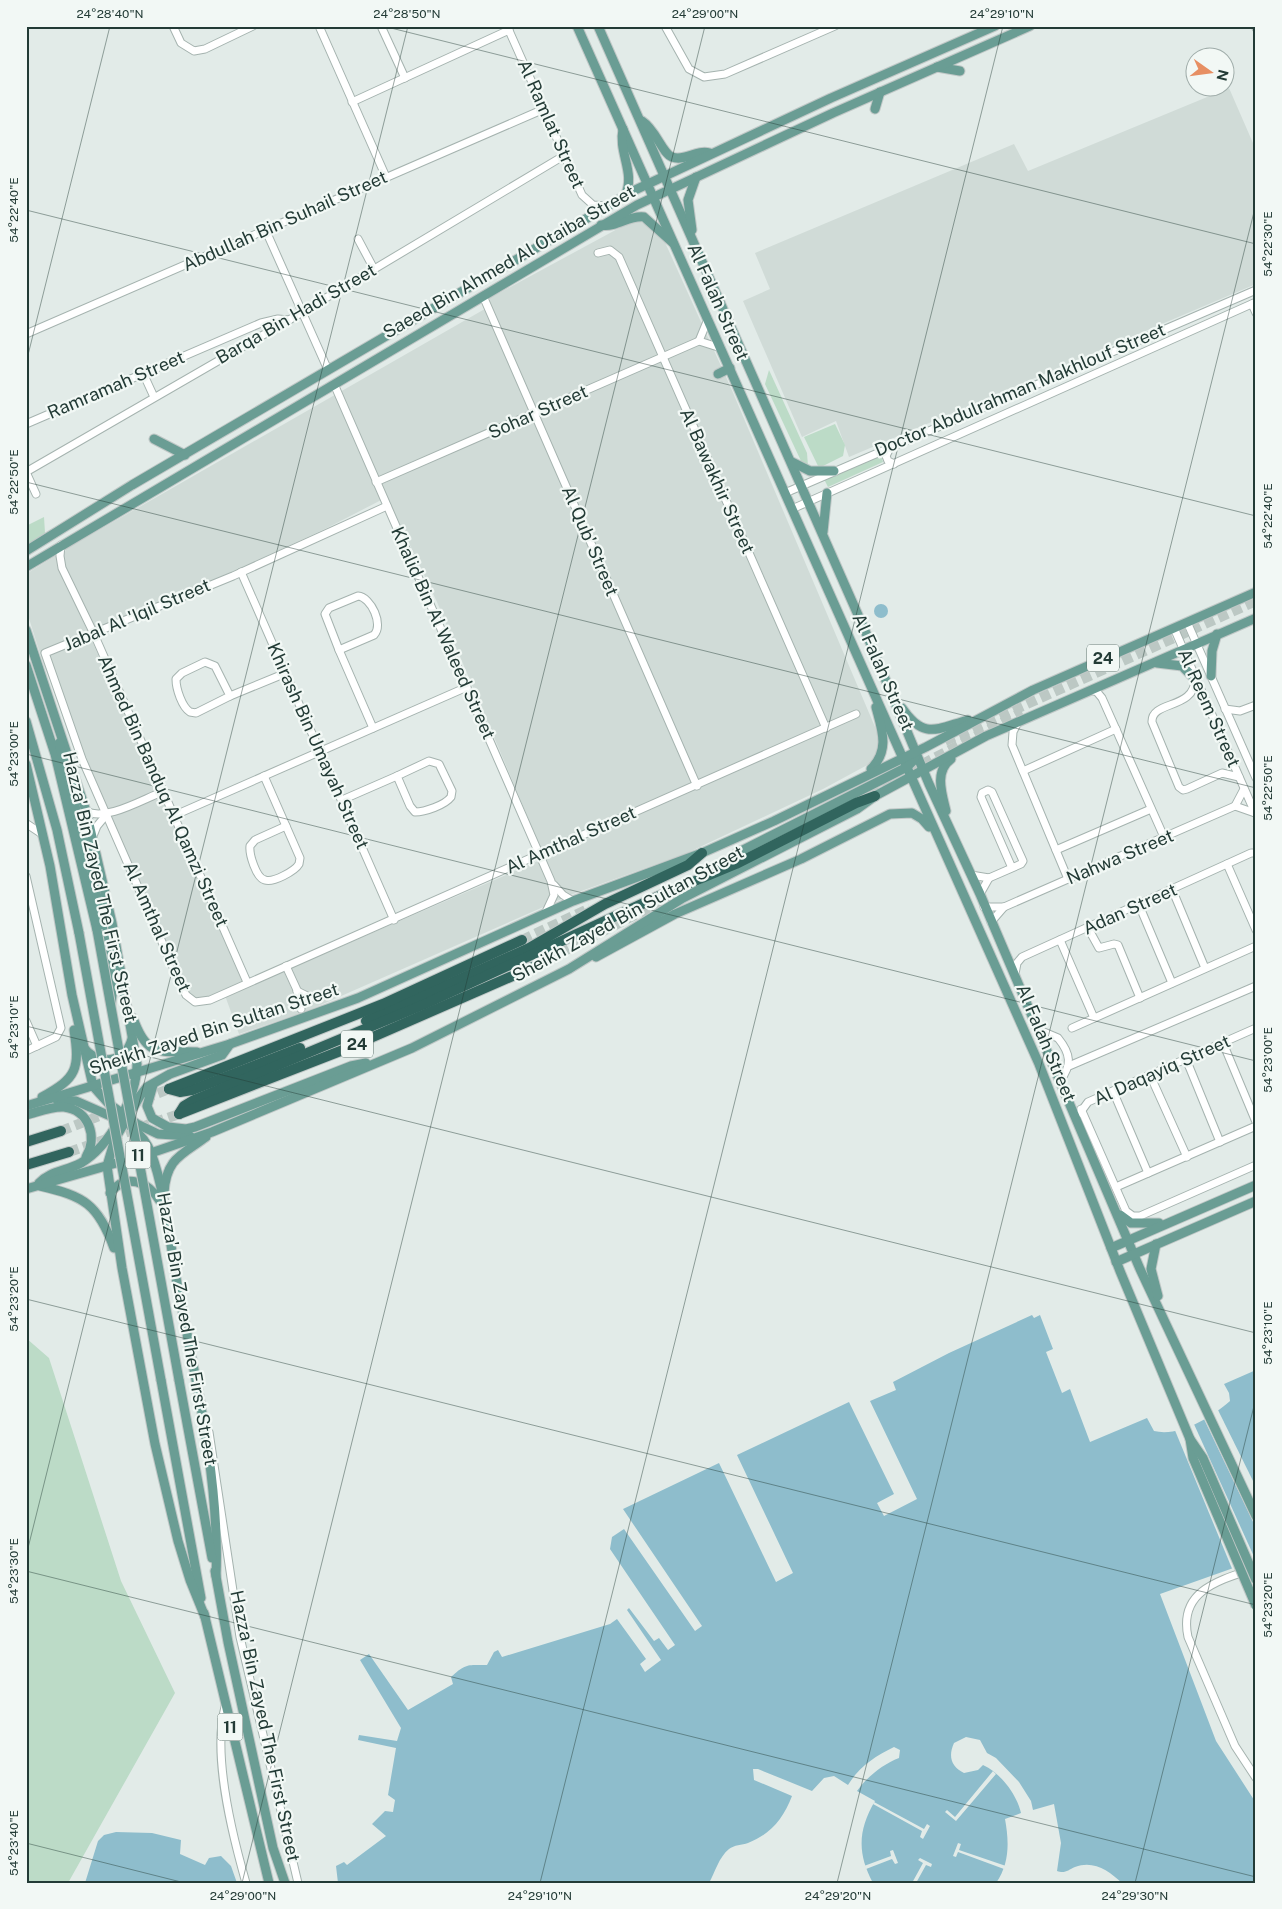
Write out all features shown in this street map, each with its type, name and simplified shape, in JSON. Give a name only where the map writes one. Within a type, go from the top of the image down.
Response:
[{"type":"highway","points":[[717,871],[856,803],[875,796]]},
{"type":"highway","name":"Sheikh Zayed Bin Sultan Street","points":[[522,940],[321,1030],[169,1089],[180,1092],[192,1090],[358,1025],[529,948],[605,904],[688,864],[702,853]]},
{"type":"highway","name":"Sheikh Zayed Bin Sultan Street","points":[[533,967],[343,1050],[178,1114],[184,1106],[194,1100],[425,1004],[717,871]]},
{"type":"highway","points":[[26,1142],[61,1131]]},
{"type":"highway","points":[[26,1165],[68,1152]]},
{"type":"main road","name":"Al Falah Street","points":[[577,26],[866,673],[938,842],[1039,1064],[1116,1262],[1190,1439]]},
{"type":"main road","name":"Al Falah Street","points":[[598,26],[802,486],[1060,1082],[1077,1120],[1099,1159],[1128,1241],[1168,1328]]},
{"type":"main road","name":"Saeed Bin Ahmed Al Otaiba Street","points":[[29,548],[625,196],[710,154],[995,26]]},
{"type":"main road","name":"Saeed Bin Ahmed Al Otaiba Street","points":[[27,567],[601,225],[696,177],[880,92],[1030,26]]},
{"type":"main road","points":[[936,67],[960,71]]},
{"type":"main road","points":[[875,109],[880,92]]},
{"type":"main road","points":[[641,120],[652,129],[665,152],[671,156],[683,158],[700,152],[710,154]]},
{"type":"main road","points":[[623,129],[622,147],[630,177],[625,196]]},
{"type":"main road","points":[[692,237],[688,200],[696,177]]},
{"type":"main road","points":[[601,225],[612,226],[633,217],[644,217],[674,243]]},
{"type":"main road","points":[[718,374],[730,368]]},
{"type":"main road","points":[[154,439],[185,455]]},
{"type":"main road","points":[[791,462],[810,471],[834,471]]},
{"type":"main road","points":[[823,537],[823,511],[827,493]]},
{"type":"main road","name":"Sheikh Zayed Bin Sultan Street","points":[[28,1105],[204,1053],[358,998],[546,912],[702,853],[774,821],[1075,671],[1256,592]]},
{"type":"main road","name":"Sheikh Zayed Bin Sultan Street","points":[[26,1189],[107,1166],[212,1132],[412,1048],[569,969],[667,907],[857,809],[875,796],[986,736],[1256,618]]},
{"type":"main road","points":[[26,630],[93,836],[112,923],[137,1058],[137,1072],[131,1096],[107,1166],[110,1193],[122,1268],[169,1505],[190,1580],[205,1617]]},
{"type":"main road","points":[[1211,676],[1212,651],[1217,634]]},
{"type":"main road","points":[[1155,663],[1182,666],[1195,679]]},
{"type":"main road","name":"Hazza' Bin Zayed The First Street","points":[[26,665],[55,754],[100,928],[111,1004],[228,1642],[271,1834],[285,1883]]},
{"type":"main road","points":[[865,775],[877,763],[884,744],[866,673]]},
{"type":"main road","points":[[890,690],[914,724],[921,729],[934,729],[983,716]]},
{"type":"main road","name":"Hazza' Bin Zayed The First Street","points":[[26,721],[57,830],[80,933],[205,1617],[268,1883]]},
{"type":"main road","points":[[60,730],[59,745],[88,852],[100,928]]},
{"type":"main road","points":[[951,833],[942,794],[942,770],[948,761],[986,736]]},
{"type":"main road","points":[[717,871],[737,853],[907,768],[914,760],[917,751]]},
{"type":"main road","points":[[26,764],[58,906],[72,995],[93,1086],[103,1099],[141,1135],[151,1152],[164,1208],[215,1506],[216,1576]]},
{"type":"main road","points":[[569,969],[607,952],[675,914],[802,860],[890,814],[908,812],[916,815],[927,824],[938,842]]},
{"type":"main road","points":[[28,1105],[61,1086],[74,1071],[78,1053],[72,1014],[72,995]]},
{"type":"main road","points":[[126,1000],[140,1034],[151,1046],[169,1053],[204,1053]]},
{"type":"main road","points":[[83,1047],[95,1058],[111,1060],[126,1052],[132,1037]]},
{"type":"main road","points":[[37,1186],[50,1175],[80,1163],[99,1147],[140,1096],[154,1082],[218,1058],[230,1044]]},
{"type":"main road","points":[[154,1082],[147,1106],[152,1118],[168,1127],[186,1128],[273,1097],[351,1066],[381,1061]]},
{"type":"main road","points":[[28,1105],[71,1100],[169,1136],[190,1136],[212,1132]]},
{"type":"main road","points":[[26,1115],[58,1107],[72,1109],[83,1116],[91,1131],[92,1141],[89,1152],[80,1163]]},
{"type":"main road","points":[[164,1208],[165,1182],[171,1163],[212,1132]]},
{"type":"main road","points":[[110,1193],[121,1183],[130,1181],[140,1182],[153,1191],[164,1208]]},
{"type":"main road","points":[[1111,1248],[1256,1185]]},
{"type":"main road","points":[[37,1186],[72,1194],[94,1208],[105,1224],[122,1268]]},
{"type":"main road","points":[[1116,1262],[1256,1200]]},
{"type":"main road","points":[[1116,1210],[1127,1222],[1131,1223],[1144,1225],[1169,1222]]},
{"type":"main road","points":[[1156,1244],[1151,1262],[1151,1274],[1168,1328],[1222,1448],[1256,1516]]},
{"type":"main road","points":[[1190,1439],[1203,1458],[1256,1580]]},
{"type":"main road","points":[[1190,1439],[1193,1458],[1256,1606]]},
{"type":"street","points":[[174,26],[181,43],[194,51],[205,49],[253,26]]},
{"type":"street","points":[[319,26],[386,177]]},
{"type":"street","points":[[381,26],[404,78]]},
{"type":"street","points":[[665,26],[689,69],[704,77],[725,74],[835,26]]},
{"type":"street","points":[[352,102],[508,28]]},
{"type":"street","name":"Al Ramlat Street","points":[[508,28],[578,185],[587,201],[600,207],[608,206]]},
{"type":"street","name":"Abdullah Bin Suhail Street","points":[[26,334],[544,109]]},
{"type":"street","name":"Barqa Bin Hadi Street","points":[[26,472],[289,320],[565,155]]},
{"type":"street","points":[[266,231],[328,370]]},
{"type":"street","points":[[358,239],[374,269]]},
{"type":"street","name":"Al Bawakhir Street","points":[[598,253],[610,250],[617,254],[826,728]]},
{"type":"street","name":"Doctor Abdulrahman Makhlouf Street","points":[[785,493],[1256,290]]},
{"type":"street","name":"Al Qub' Street","points":[[483,296],[697,786]]},
{"type":"street","points":[[1254,303],[1256,313]]},
{"type":"street","name":"Doctor Abdulrahman Makhlouf Street","points":[[792,509],[1254,303]]},
{"type":"street","points":[[708,319],[699,341],[721,348]]},
{"type":"street","name":"Ramramah Street","points":[[26,424],[267,320],[289,320]]},
{"type":"street","name":"Sohar Street","points":[[376,482],[535,415],[699,341]]},
{"type":"street","points":[[143,373],[154,397]]},
{"type":"street","name":"Khalid Bin Al Waleed Street","points":[[334,384],[539,854],[552,882],[559,891],[573,901]]},
{"type":"street","points":[[891,446],[886,456],[888,461],[894,464]]},
{"type":"street","points":[[26,472],[36,494]]},
{"type":"street","name":"Jabal Al 'Iqil Street","points":[[108,814],[82,759],[45,653],[241,572],[387,506]]},
{"type":"street","name":"Ahmed Bin Banduq Al Qamzi Street","points":[[61,545],[62,568],[94,634],[247,982]]},
{"type":"street","name":"Khirash Bin Umayah Street","points":[[241,572],[394,920]]},
{"type":"street","points":[[339,650],[374,635],[378,630],[376,617],[364,597],[354,597],[327,611],[326,618],[339,650],[373,728]]},
{"type":"street","name":"Al Reem Street","points":[[1187,622],[1256,778]]},
{"type":"street","name":"Al Reem Street","points":[[1174,628],[1255,814]]},
{"type":"street","points":[[1190,667],[1196,661],[1205,662]]},
{"type":"street","points":[[230,696],[216,668],[210,662],[205,662],[182,673],[176,679],[176,685],[184,706],[190,712],[196,713],[230,696],[286,673]]},
{"type":"street","points":[[1195,679],[1195,687],[1189,697],[1156,712],[1152,720],[1179,787],[1187,790],[1222,773],[1239,778]]},
{"type":"street","points":[[173,816],[467,687]]},
{"type":"street","points":[[1090,690],[1100,695],[1164,837]]},
{"type":"street","points":[[1225,709],[1240,711],[1256,704]]},
{"type":"street","points":[[1232,726],[1240,711]]},
{"type":"street","name":"Al Amthal Street","points":[[108,814],[186,995],[194,1002],[205,1002],[697,786],[856,714]]},
{"type":"street","points":[[1019,720],[1012,738],[1017,758],[1068,879]]},
{"type":"street","points":[[1023,771],[1116,729]]},
{"type":"street","points":[[342,800],[429,761],[436,762],[451,788],[451,796],[445,802],[420,812],[415,812],[410,806],[397,776]]},
{"type":"street","points":[[264,776],[286,826],[300,858],[299,864],[293,870],[270,881],[264,880],[260,877],[251,856],[250,846],[255,840],[286,826]]},
{"type":"street","points":[[1244,789],[1235,806],[1255,814]]},
{"type":"street","points":[[971,875],[989,878],[1012,868],[1021,864],[1023,860],[992,792],[988,790],[982,793],[980,797],[1012,868]]},
{"type":"street","points":[[86,810],[94,814],[108,814],[162,792]]},
{"type":"street","name":"Nahwa Street","points":[[984,907],[1004,907],[1235,806]]},
{"type":"street","points":[[1056,850],[1151,809]]},
{"type":"street","points":[[36,812],[27,824],[42,834]]},
{"type":"street","points":[[93,836],[97,826],[108,814]]},
{"type":"street","name":"Adan Street","points":[[1015,975],[1016,967],[1022,957],[1251,853],[1256,853]]},
{"type":"street","points":[[1227,864],[1256,930]]},
{"type":"street","points":[[26,876],[61,1028],[56,1037],[26,1051]]},
{"type":"street","points":[[980,894],[989,878]]},
{"type":"street","points":[[546,912],[554,895],[552,882]]},
{"type":"street","points":[[1172,889],[1205,968]]},
{"type":"street","points":[[1139,905],[1172,983]]},
{"type":"street","name":"Nahwa Street","points":[[991,922],[1004,907]]},
{"type":"street","points":[[1088,928],[1099,948],[1114,944],[1118,945],[1140,998]]},
{"type":"street","points":[[1060,940],[1094,1018]]},
{"type":"street","points":[[1072,1028],[1256,946]]},
{"type":"street","points":[[286,966],[297,990],[301,1010]]},
{"type":"street","points":[[1060,1082],[1069,1066],[1256,986]]},
{"type":"street","points":[[297,990],[311,998]]},
{"type":"street","points":[[26,1021],[37,1046]]},
{"type":"street","name":"Al Daqayiq Street","points":[[1077,1120],[1081,1109],[1088,1102],[1256,1028]]},
{"type":"street","points":[[1039,1030],[1054,1035],[1059,1040],[1069,1066]]},
{"type":"street","points":[[1223,1043],[1256,1122]]},
{"type":"street","points":[[1186,1059],[1220,1142]]},
{"type":"street","points":[[1150,1075],[1186,1156]]},
{"type":"street","points":[[1113,1091],[1148,1173]]},
{"type":"street","points":[[1081,1109],[1099,1159],[1116,1187],[1126,1211],[1137,1216],[1256,1165]]},
{"type":"street","points":[[1116,1187],[1256,1126]]},
{"type":"street","points":[[190,1354],[202,1392],[217,1473],[230,1581],[240,1638],[298,1883]]},
{"type":"street","points":[[1256,1568],[1218,1581],[1198,1593],[1188,1613],[1186,1625],[1188,1637],[1235,1746],[1256,1778]]},
{"type":"street","points":[[1244,1572],[1256,1599]]},
{"type":"street","points":[[225,1707],[221,1732],[222,1757],[233,1830],[246,1883]]},
{"type":"shaded area","points":[[1205,98],[1233,98],[1256,150],[1256,284],[849,457],[836,421],[802,437],[743,301],[770,289],[755,253],[1014,144],[1028,171]]},
{"type":"shaded area","points":[[634,220],[650,223],[663,238],[731,388],[878,734],[880,740],[876,757],[871,763],[823,789],[687,853],[573,894],[307,1011],[239,1034],[223,990],[203,999],[196,999],[188,992],[44,666],[26,609],[26,574],[57,555],[58,565],[247,987],[545,858],[437,602],[387,497],[327,528],[211,582],[95,629],[62,561],[66,549],[490,306],[490,298]]},
{"type":"green space","points":[[769,370],[807,453],[808,466],[801,461],[765,384]]},
{"type":"green space","points":[[835,424],[845,445],[843,456],[819,468],[804,437]]},
{"type":"green space","points":[[881,456],[883,462],[828,487],[824,479]]},
{"type":"green space","points":[[44,517],[45,533],[26,546],[26,526]]},
{"type":"green space","points":[[26,1338],[49,1358],[121,1581],[175,1693],[68,1883],[26,1883]]},
{"type":"water","points":[[881,604],[886,606],[888,611],[886,616],[881,618],[876,616],[874,611],[876,606]]},
{"type":"water","points":[[1032,1315],[1034,1318],[1040,1315],[1053,1349],[1046,1352],[1062,1393],[1070,1389],[1090,1442],[1147,1418],[1154,1431],[1174,1431],[1194,1425],[1214,1414],[1230,1401],[1229,1393],[1224,1384],[1256,1370],[1256,1560],[1160,1594],[1216,1741],[1256,1803],[1256,1883],[1122,1883],[1112,1874],[1095,1866],[1082,1865],[1064,1872],[1057,1871],[1061,1843],[1054,1804],[1033,1810],[1031,1801],[1019,1782],[996,1758],[987,1753],[980,1740],[966,1737],[954,1743],[952,1748],[951,1757],[956,1768],[964,1773],[978,1770],[983,1765],[996,1773],[1012,1792],[1021,1813],[1005,1819],[1007,1835],[1006,1860],[996,1883],[873,1883],[864,1862],[862,1842],[865,1822],[875,1801],[857,1791],[876,1772],[899,1758],[900,1750],[894,1747],[868,1763],[848,1785],[834,1776],[824,1778],[812,1791],[758,1769],[753,1769],[754,1780],[792,1796],[785,1812],[770,1830],[748,1843],[733,1847],[726,1852],[709,1883],[338,1883],[336,1866],[344,1862],[347,1865],[386,1836],[372,1824],[385,1811],[393,1812],[395,1800],[388,1795],[396,1748],[358,1740],[359,1735],[397,1741],[401,1728],[360,1660],[369,1654],[408,1710],[453,1684],[451,1677],[460,1669],[471,1665],[487,1665],[494,1652],[498,1650],[502,1657],[610,1624],[617,1619],[646,1659],[640,1664],[645,1672],[661,1660],[627,1610],[629,1608],[654,1641],[659,1638],[668,1650],[675,1645],[610,1549],[612,1537],[624,1529],[695,1631],[702,1626],[623,1509],[719,1463],[776,1582],[793,1573],[737,1455],[849,1402],[894,1494],[877,1503],[884,1516],[917,1499],[870,1401],[896,1390],[893,1382],[949,1353]]},
{"type":"water","points":[[116,1832],[152,1833],[181,1840],[180,1854],[205,1865],[209,1858],[221,1856],[231,1866],[237,1883],[85,1883],[98,1841],[104,1835]]},
{"type":"pier","points":[[1217,1408],[1256,1487],[1256,1528],[1203,1417]]},
{"type":"pier","points":[[1193,1422],[1256,1563],[1233,1571],[1174,1428]]},
{"type":"pier","points":[[993,1771],[996,1774],[956,1821],[945,1812],[947,1810],[955,1817]]},
{"type":"pier","points":[[874,1802],[924,1829],[927,1824],[930,1826],[923,1839],[920,1837],[922,1831],[873,1804]]},
{"type":"pier","points":[[958,1843],[961,1844],[959,1850],[1006,1866],[1004,1869],[958,1852],[956,1857],[953,1856]]},
{"type":"pier","points":[[893,1850],[898,1863],[895,1864],[892,1859],[866,1869],[864,1866],[891,1856],[890,1851]]},
{"type":"pier","points":[[920,1858],[932,1864],[931,1867],[926,1865],[916,1883],[912,1883],[923,1863],[918,1860]]},
{"type":"tunnel","points":[[945,741],[1256,601]]},
{"type":"tunnel","points":[[856,799],[1022,712]]},
{"type":"tunnel","points":[[533,967],[684,890]]},
{"type":"tunnel","points":[[522,940],[590,908]]},
{"type":"tunnel","points":[[130,1104],[169,1089]]},
{"type":"tunnel","points":[[61,1131],[112,1111]]},
{"type":"tunnel","points":[[69,1152],[179,1114]]}]
